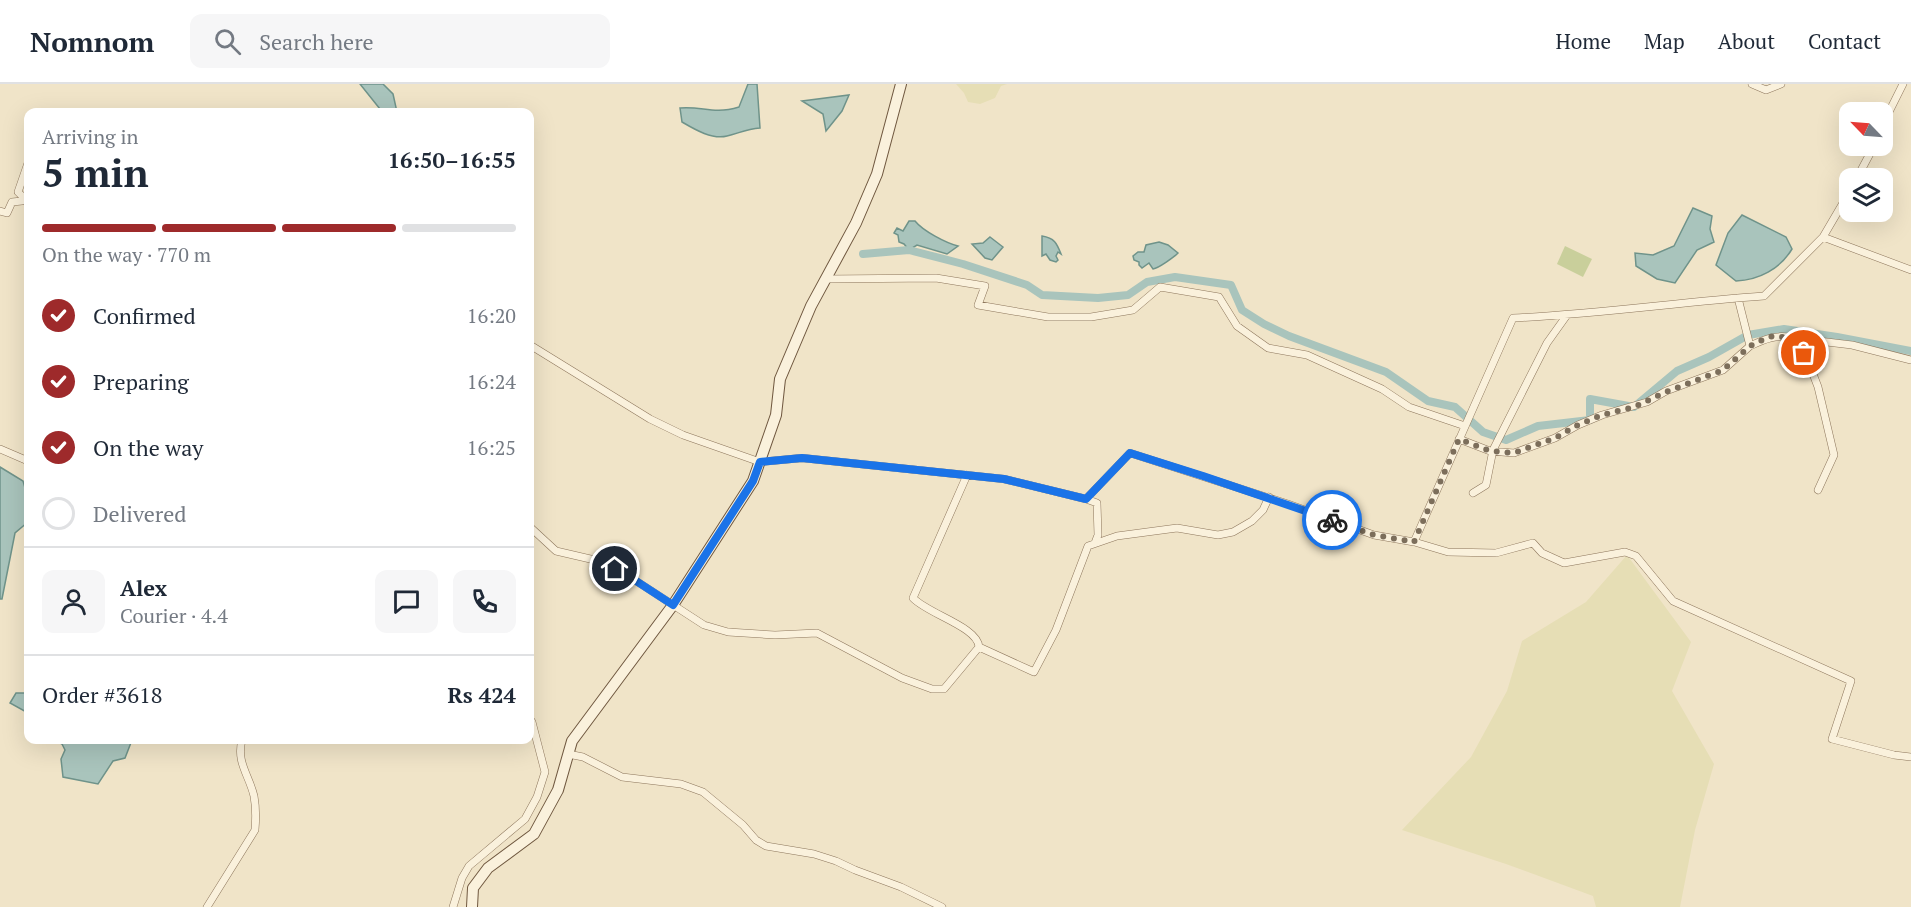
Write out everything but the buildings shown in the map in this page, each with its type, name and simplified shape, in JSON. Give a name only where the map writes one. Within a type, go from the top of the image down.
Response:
[{"type":"main road","points":[[472,907],[473,888],[488,868],[534,834],[558,790],[572,741],[673,605],[753,481],[776,415],[780,379],[811,306],[856,223],[877,174],[900,84]]},
{"type":"street","points":[[1752,84],[1766,90],[1781,84]]},
{"type":"street","points":[[1893,104],[1903,84]]},
{"type":"street","points":[[0,211],[7,213],[12,202],[22,201],[24,198],[18,192],[24,175]]},
{"type":"street","points":[[1411,541],[1414,542],[1513,318],[1764,296],[1823,237],[1839,210]]},
{"type":"street","points":[[1823,237],[1911,270]]},
{"type":"street","points":[[825,279],[936,278],[985,286],[978,304],[1048,317],[1091,317],[1133,310],[1160,287],[1195,295],[1219,297],[1237,326],[1268,348],[1307,355],[1382,389],[1409,407],[1465,426]]},
{"type":"street","points":[[1738,298],[1750,346]]},
{"type":"street","points":[[1473,493],[1486,486],[1492,451],[1547,343],[1567,315]]},
{"type":"street","points":[[1459,439],[1492,451],[1514,453],[1555,438],[1602,415],[1623,411],[1723,370],[1750,346],[1773,336],[1852,345],[1911,360]]},
{"type":"street","points":[[1793,338],[1804,353],[1818,387],[1834,455],[1818,490]]},
{"type":"street","points":[[534,347],[658,423],[683,435],[760,462],[802,458],[1004,479],[1086,499],[1097,503],[1098,535],[1095,543]]},
{"type":"street","points":[[0,449],[24,459]]},
{"type":"street","points":[[1086,499],[1130,453],[1269,497],[1374,535],[1411,541],[1448,552],[1496,553],[1533,543],[1542,553],[1564,563],[1625,552],[1636,556],[1673,601],[1851,681],[1832,739],[1894,755],[1911,757]]},
{"type":"street","points":[[967,475],[914,598],[932,612],[976,637],[979,647],[1034,672],[1056,630],[1088,546],[1117,536],[1177,528],[1218,535],[1233,532],[1252,521],[1263,510],[1269,497]]},
{"type":"street","points":[[534,531],[556,551],[599,561],[630,577],[704,625],[728,632],[775,635],[817,633],[902,678],[932,689],[944,689],[979,647]]},
{"type":"street","points":[[453,907],[462,878],[469,866],[525,819],[537,797],[545,772],[534,730]]},
{"type":"street","points":[[207,907],[255,830],[253,794],[240,762],[242,744]]},
{"type":"street","points":[[568,754],[582,757],[622,777],[681,784],[703,792],[743,825],[756,840],[766,846],[814,854],[836,861],[901,887],[942,907]]},
{"type":"shaded area","points":[[956,84],[1007,84],[1001,86],[995,98],[980,104],[968,102]]},
{"type":"shaded area","points":[[1627,555],[1691,642],[1672,691],[1714,764],[1695,830],[1680,907],[1596,907],[1593,896],[1506,864],[1402,830],[1471,757],[1507,691],[1522,641],[1586,602]]},
{"type":"green space","points":[[1565,246],[1592,259],[1583,277],[1557,264]]},
{"type":"water","points":[[360,84],[383,84],[393,94],[396,108],[379,108]]},
{"type":"water","points":[[748,84],[757,84],[760,128],[721,137],[703,133],[682,122],[680,108],[722,110],[739,107]]},
{"type":"water","points":[[849,95],[842,111],[826,131],[823,114],[802,101]]},
{"type":"water","points":[[1693,208],[1712,216],[1710,229],[1714,242],[1697,250],[1675,283],[1657,279],[1636,266],[1635,253],[1653,255],[1674,246]]},
{"type":"water","points":[[1742,215],[1786,237],[1792,249],[1775,268],[1761,276],[1736,281],[1716,265],[1728,233]]},
{"type":"water","points":[[909,221],[915,221],[935,236],[958,246],[947,254],[917,245],[909,250],[899,242],[898,235],[894,233],[897,228],[903,231]]},
{"type":"water","points":[[1042,236],[1050,238],[1057,244],[1061,254],[1058,252],[1056,262],[1050,260],[1046,254],[1042,256]]},
{"type":"water","points":[[990,237],[1003,247],[992,260],[985,258],[972,244],[983,243]]},
{"type":"water","points":[[1159,242],[1168,245],[1178,253],[1156,268],[1153,269],[1149,263],[1142,268],[1133,256],[1138,252],[1144,252],[1146,245]]},
{"type":"water","points":[[0,467],[23,481],[24,525],[15,533],[2,599],[0,599]]},
{"type":"water","points":[[16,693],[24,693],[24,711],[10,703]]},
{"type":"water","points":[[62,744],[130,744],[125,758],[113,761],[98,784],[63,777],[61,759],[65,750]]},
{"type":"waterway","points":[[863,254],[909,250],[963,264],[1027,285],[1042,295],[1098,298],[1128,295],[1147,282],[1175,277],[1231,285],[1242,310],[1264,324],[1289,336],[1386,372],[1428,401],[1455,407],[1483,432],[1506,440],[1538,426],[1590,420],[1590,399],[1634,407],[1677,371],[1709,357],[1748,335],[1784,329],[1911,351]]},
{"type":"way so far","points":[[1332,520],[1374,535],[1414,542],[1459,439],[1490,451],[1514,453],[1555,438],[1602,415],[1634,407],[1723,370],[1750,346],[1773,336],[1793,338],[1804,353]]},
{"type":"route","points":[[615,569],[673,605],[753,481],[760,462],[802,458],[1004,479],[1086,499],[1130,453],[1332,520]]}]
